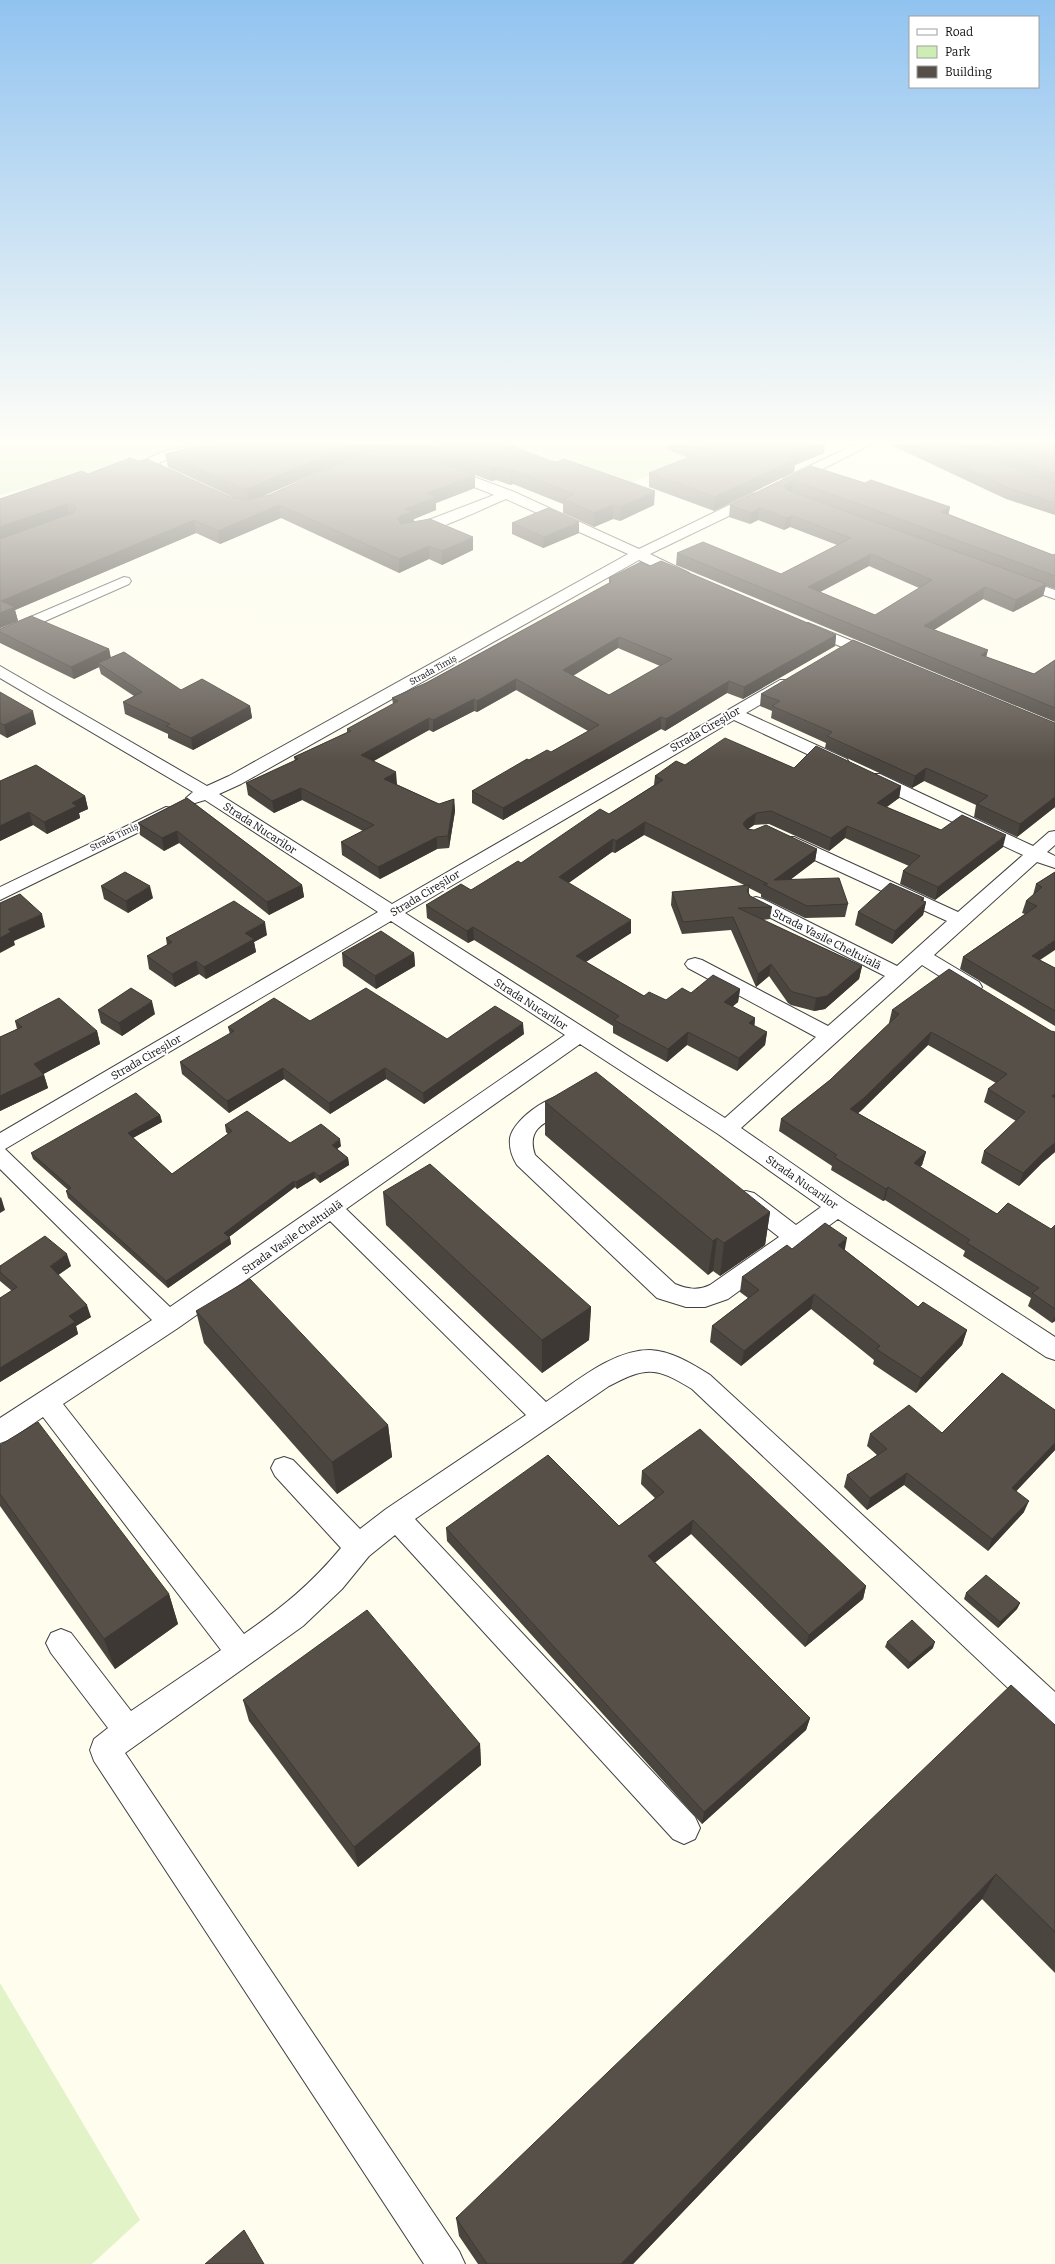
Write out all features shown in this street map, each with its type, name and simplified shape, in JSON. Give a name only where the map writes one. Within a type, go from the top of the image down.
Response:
[{"type":"street","points":[[630,550],[694,581]]},
{"type":"street","name":"Strada Timiș","points":[[0,894],[205,792],[235,780],[648,550]]},
{"type":"street","points":[[1004,576],[1055,595]]},
{"type":"street","points":[[0,636],[124,581]]},
{"type":"street","points":[[794,622],[888,660]]},
{"type":"street","points":[[832,657],[851,645]]},
{"type":"street","name":"Strada Nucarilor","points":[[0,671],[205,792],[726,1129],[838,1207],[1055,1350]]},
{"type":"street","name":"Strada Cireșilor","points":[[0,1143],[799,675]]},
{"type":"street","points":[[733,713],[1055,863]]},
{"type":"street","points":[[770,832],[960,920]]},
{"type":"street","name":"Strada Vasile Cheltuială","points":[[726,1129],[1055,836]]},
{"type":"street","name":"Strada Vasile Cheltuială","points":[[756,903],[898,975]]},
{"type":"street","points":[[920,955],[988,996]]},
{"type":"street","points":[[695,964],[830,1036]]},
{"type":"street","name":"Strada Vasile Cheltuială","points":[[0,1432],[169,1321],[332,1209],[579,1035]]},
{"type":"street","points":[[591,1088],[529,1123],[520,1140],[520,1150],[525,1159],[666,1291],[682,1298],[693,1300],[707,1298],[719,1292],[838,1207]]},
{"type":"street","points":[[0,1156],[169,1321]]},
{"type":"street","points":[[727,1184],[795,1237]]},
{"type":"street","points":[[332,1209],[545,1417]]},
{"type":"street","points":[[446,2264],[105,1750],[128,1730],[293,1617],[315,1598],[359,1547],[396,1517],[600,1379],[623,1366],[649,1359],[677,1366],[701,1382],[1055,1712]]},
{"type":"street","points":[[46,1402],[241,1653]]},
{"type":"street","points":[[284,1468],[359,1547]]},
{"type":"street","points":[[396,1517],[684,1828]]},
{"type":"street","points":[[61,1643],[128,1730]]},
{"type":"green space","points":[[0,1983],[140,2220],[92,2264],[0,2264]]},
{"type":"building","points":[[0,550],[123,550],[1,601],[15,607],[0,613]]},
{"type":"building","points":[[378,550],[421,550],[399,559]]},
{"type":"building","points":[[685,550],[722,550],[781,574],[828,550],[951,550],[1046,584],[1016,600],[985,587],[924,626],[988,650],[981,655],[1034,674],[1055,660],[1055,708],[677,553]],"holes":[[[871,554],[932,580],[875,615],[808,587]]]},
{"type":"building","points":[[983,550],[1039,550],[1053,555],[1055,554],[1055,576]]},
{"type":"building","points":[[661,561],[836,635],[744,687],[729,681],[666,719],[661,717],[503,808],[472,791],[527,759],[529,760],[547,750],[551,752],[599,725],[516,679],[477,701],[474,699],[433,720],[429,718],[361,755],[396,772],[384,779],[439,804],[454,799],[448,836],[437,837],[378,867],[341,842],[374,825],[301,788],[272,801],[246,783],[298,759],[294,757],[351,731],[347,729],[398,701],[392,698],[426,683],[611,582],[609,578],[641,562],[650,566]],"holes":[[[619,637],[672,659],[609,695],[563,670]]]},
{"type":"building","points":[[31,616],[109,649],[71,667],[0,632],[0,629]]},
{"type":"building","points":[[853,640],[1055,723],[1055,797],[1020,824],[977,804],[988,796],[926,768],[915,776],[827,736],[832,732],[772,706],[780,701],[761,694]]},
{"type":"building","points":[[124,652],[181,690],[202,679],[250,706],[191,738],[166,726],[170,724],[123,702],[142,692],[98,663]]},
{"type":"building","points":[[0,692],[33,711],[4,725],[0,723]]},
{"type":"building","points":[[725,738],[794,768],[816,746],[901,786],[877,803],[941,830],[962,815],[1006,835],[938,887],[903,871],[920,856],[847,826],[831,838],[771,811],[756,813],[746,820],[743,824],[747,829],[754,830],[766,825],[817,849],[774,880],[839,878],[848,904],[807,906],[763,884],[768,884],[645,822],[616,841],[613,839],[559,877],[631,920],[576,956],[644,996],[649,992],[666,1000],[682,988],[691,993],[713,975],[740,989],[724,1002],[755,1018],[749,1023],[767,1032],[739,1058],[688,1032],[668,1049],[614,1020],[619,1016],[473,927],[467,931],[426,905],[461,884],[471,890],[518,861],[521,863],[600,809],[609,814],[663,780],[655,776],[676,761],[685,765]]},
{"type":"building","points":[[36,765],[85,796],[72,803],[77,806],[44,822],[29,812],[0,826],[0,781]]},
{"type":"building","points":[[187,798],[302,885],[267,902],[177,831],[162,838],[138,823]]},
{"type":"building","points":[[125,872],[150,886],[126,901],[101,886]]},
{"type":"building","points":[[1055,872],[1055,940],[1032,956],[1055,968],[1055,1011],[963,957],[1037,906],[1026,901],[1042,887],[1036,884]]},
{"type":"building","points":[[890,883],[924,898],[921,900],[926,902],[895,931],[858,912]]},
{"type":"building","points":[[750,885],[747,891],[750,896],[772,907],[738,908],[862,966],[827,996],[816,998],[793,992],[771,964],[758,974],[733,917],[683,922],[672,892]]},
{"type":"building","points":[[20,894],[42,914],[8,929],[11,932],[0,938],[0,903]]},
{"type":"building","points":[[234,901],[265,922],[245,933],[254,939],[204,967],[196,961],[172,974],[147,956],[172,942],[166,938]]},
{"type":"building","points":[[381,931],[414,953],[375,976],[342,953]]},
{"type":"building","points":[[949,969],[1055,1032],[1055,1094],[1052,1096],[1055,1098],[1055,1143],[1023,1173],[984,1151],[1025,1112],[988,1089],[1007,1074],[931,1032],[864,1098],[850,1109],[926,1152],[914,1163],[997,1214],[1008,1203],[1051,1229],[1055,1225],[1055,1309],[1032,1293],[1039,1288],[967,1243],[970,1240],[888,1187],[886,1189],[834,1157],[837,1155],[781,1119],[830,1080],[899,1014],[892,1010]]},
{"type":"building","points":[[131,988],[152,1001],[119,1023],[98,1010]]},
{"type":"building","points":[[366,988],[447,1039],[495,1006],[523,1023],[423,1093],[385,1068],[329,1103],[283,1068],[227,1101],[180,1062],[234,1031],[228,1027],[274,998],[310,1021]]},
{"type":"building","points":[[59,998],[97,1031],[34,1064],[44,1075],[0,1096],[0,1037],[22,1027],[15,1021]]},
{"type":"building","points":[[596,1072],[770,1212],[724,1243],[717,1238],[713,1241],[545,1102]]},
{"type":"building","points":[[136,1093],[160,1115],[128,1133],[172,1174],[232,1131],[225,1125],[247,1111],[290,1143],[321,1124],[340,1139],[332,1145],[348,1158],[319,1176],[314,1172],[296,1182],[294,1181],[224,1233],[230,1238],[166,1281],[66,1191],[71,1188],[31,1153]]},
{"type":"building","points":[[430,1164],[591,1307],[542,1340],[383,1192]]},
{"type":"building","points":[[825,1223],[847,1238],[838,1245],[918,1307],[923,1302],[967,1330],[921,1378],[876,1349],[880,1346],[814,1294],[744,1351],[712,1326],[759,1290],[742,1277],[787,1245],[792,1249]]},
{"type":"building","points":[[45,1236],[67,1254],[50,1266],[87,1305],[69,1316],[75,1322],[0,1368],[0,1298],[17,1287],[0,1272],[0,1266]]},
{"type":"building","points":[[250,1279],[388,1425],[332,1462],[196,1311]]},
{"type":"building","points":[[1002,1373],[1055,1410],[1055,1443],[1012,1488],[1029,1501],[992,1539],[907,1473],[870,1498],[847,1475],[887,1449],[870,1434],[909,1405],[942,1433]]},
{"type":"building","points":[[38,1422],[169,1594],[104,1639],[0,1494],[0,1445]]},
{"type":"building","points":[[700,1429],[866,1586],[809,1635],[693,1520],[648,1556],[810,1718],[704,1812],[446,1528],[548,1455],[619,1526],[664,1492],[642,1471]]},
{"type":"building","points":[[986,1575],[1020,1603],[1000,1622],[966,1593]]},
{"type":"building","points":[[367,1610],[480,1744],[354,1847],[243,1700]]},
{"type":"building","points":[[912,1620],[935,1642],[910,1663],[887,1642]]},
{"type":"building","points":[[1011,1685],[1055,1725],[1055,1932],[996,1874],[621,2264],[487,2264],[456,2218]]},
{"type":"building","points":[[244,2230],[264,2264],[205,2264]]}]
